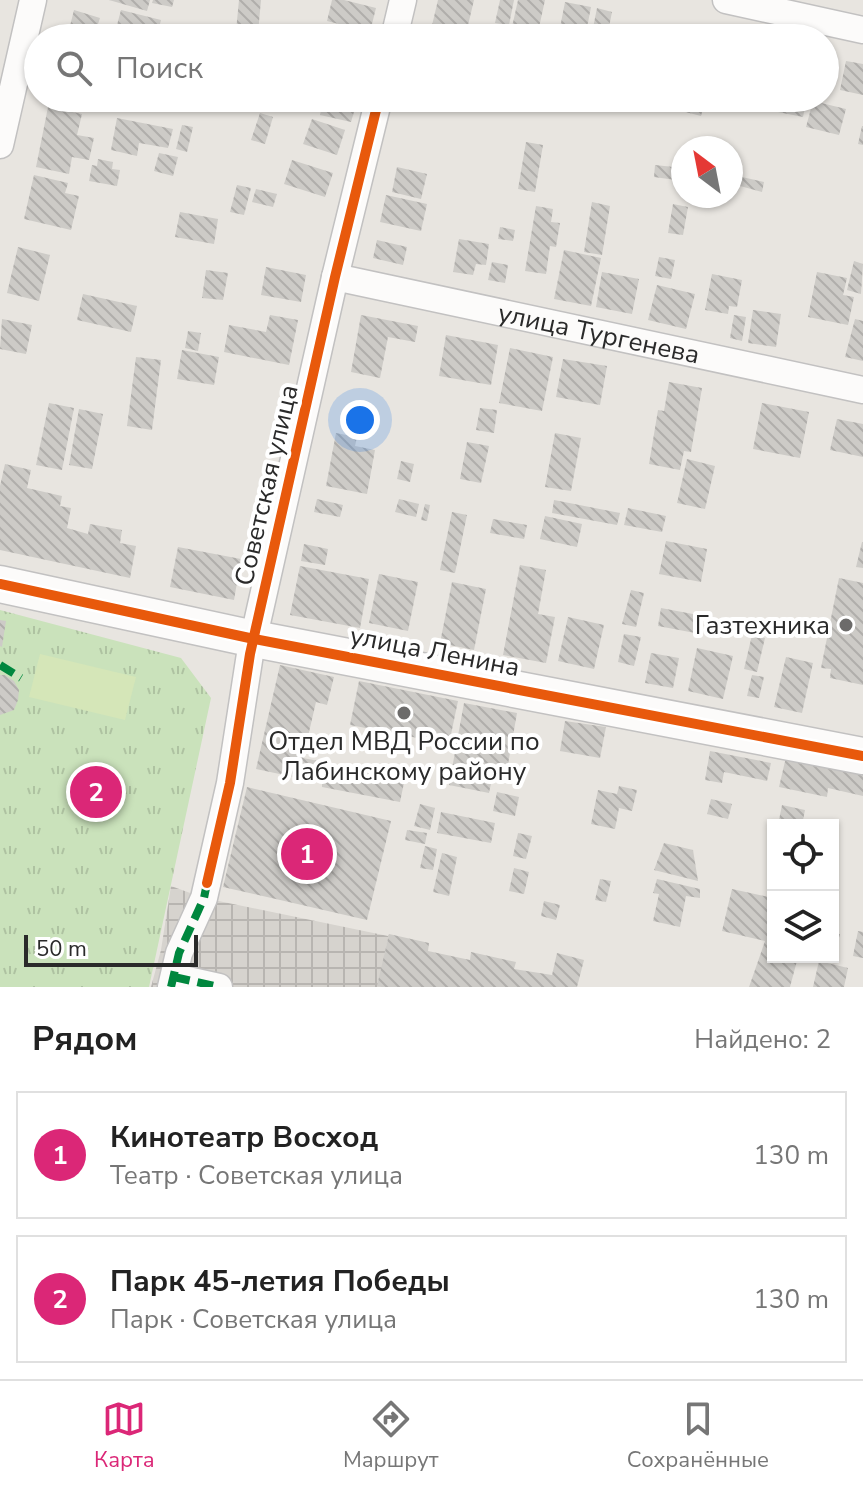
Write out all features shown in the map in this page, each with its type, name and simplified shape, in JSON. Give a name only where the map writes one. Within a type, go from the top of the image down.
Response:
[{"type":"street","points":[[28,24],[33,0]]},
{"type":"street","points":[[397,24],[403,0]]},
{"type":"street","points":[[726,0],[836,24]]},
{"type":"street","points":[[839,25],[863,30]]},
{"type":"street","points":[[0,145],[24,40]]},
{"type":"street","name":"Советская улица","points":[[172,982],[179,953],[204,898],[230,783],[254,639],[335,277],[376,112]]},
{"type":"street","name":"улица Тургенева","points":[[335,277],[863,390]]},
{"type":"street","name":"улица Ленина","points":[[0,584],[254,639],[863,756]]},
{"type":"street","points":[[172,982],[219,987]]},
{"type":"green space","points":[[0,610],[181,658],[211,698],[149,987],[0,987]]},
{"type":"green space","points":[[40,654],[136,677],[125,720],[29,697]]},
{"type":"shaded area","points":[[171,886],[204,898],[389,934],[378,986],[381,987],[151,987],[161,950]]},
{"type":"building","points":[[109,0],[150,0],[147,11]]},
{"type":"building","points":[[153,0],[174,0],[172,7],[152,3]]},
{"type":"building","points":[[239,0],[261,0],[259,24],[237,24]]},
{"type":"building","points":[[332,0],[376,8],[372,24],[327,21]]},
{"type":"building","points":[[438,0],[474,0],[468,24],[432,24]]},
{"type":"building","points":[[500,0],[514,0],[509,24],[495,23]]},
{"type":"building","points":[[518,0],[545,0],[540,24],[513,24]]},
{"type":"building","points":[[565,2],[591,7],[588,24],[561,24]]},
{"type":"building","points":[[597,8],[612,12],[610,24],[594,24]]},
{"type":"building","points":[[74,10],[100,18],[98,24],[70,24]]},
{"type":"building","points":[[121,10],[161,20],[160,24],[117,24]]},
{"type":"building","points":[[846,61],[863,64],[863,95],[840,90]]},
{"type":"building","points":[[839,107],[846,109],[839,135],[806,127],[810,112],[839,112]]},
{"type":"building","points":[[47,112],[82,114],[77,135],[94,138],[89,160],[72,157],[69,174],[36,167]]},
{"type":"building","points":[[321,112],[354,112],[351,122],[320,115]]},
{"type":"building","points":[[778,112],[804,112],[803,117]]},
{"type":"building","points":[[260,113],[273,117],[265,144],[251,140]]},
{"type":"building","points":[[117,118],[173,129],[168,148],[139,143],[137,156],[111,150]]},
{"type":"building","points":[[312,119],[345,130],[337,155],[303,144]]},
{"type":"building","points":[[182,125],[193,127],[187,152],[176,149]]},
{"type":"building","points":[[863,126],[863,145],[858,144]]},
{"type":"building","points":[[526,142],[543,145],[535,192],[518,189]]},
{"type":"building","points":[[159,153],[178,157],[173,176],[154,171]]},
{"type":"building","points":[[98,159],[113,162],[112,169],[120,170],[117,186],[89,181],[92,165],[97,166]]},
{"type":"building","points":[[292,160],[333,173],[325,197],[284,184]]},
{"type":"building","points":[[655,165],[671,167],[671,179],[654,177]]},
{"type":"building","points":[[397,167],[427,174],[421,199],[392,192]]},
{"type":"building","points":[[34,175],[68,183],[65,193],[79,196],[71,230],[24,219]]},
{"type":"building","points":[[743,177],[764,182],[762,192],[743,187]]},
{"type":"building","points":[[237,185],[251,188],[244,215],[230,212]]},
{"type":"building","points":[[256,189],[277,194],[273,207],[252,202]]},
{"type":"building","points":[[386,195],[427,204],[421,231],[380,222]]},
{"type":"building","points":[[592,202],[610,206],[602,255],[584,252]]},
{"type":"building","points":[[536,206],[553,209],[551,222],[560,223],[556,247],[550,246],[546,274],[525,271]]},
{"type":"building","points":[[672,208],[688,208],[683,235],[668,233]]},
{"type":"building","points":[[180,212],[218,219],[214,244],[175,237]]},
{"type":"building","points":[[500,227],[515,230],[513,241],[498,239]]},
{"type":"building","points":[[459,239],[489,244],[486,265],[476,264],[473,275],[453,272]]},
{"type":"building","points":[[377,240],[407,247],[403,265],[373,258]]},
{"type":"building","points":[[18,247],[50,255],[39,301],[7,293]]},
{"type":"building","points":[[564,250],[601,258],[591,306],[554,299]]},
{"type":"building","points":[[659,257],[675,260],[671,279],[655,276]]},
{"type":"building","points":[[854,261],[863,264],[861,294],[847,290]]},
{"type":"building","points":[[492,262],[508,265],[505,283],[488,280]]},
{"type":"building","points":[[266,267],[306,275],[301,302],[261,295]]},
{"type":"building","points":[[206,270],[228,273],[223,300],[202,298]]},
{"type":"building","points":[[602,272],[639,279],[632,314],[596,307]]},
{"type":"building","points":[[817,272],[847,278],[843,295],[854,297],[848,325],[808,317]]},
{"type":"building","points":[[712,274],[742,280],[737,307],[729,306],[728,314],[705,310]]},
{"type":"building","points":[[657,285],[695,294],[686,329],[648,320]]},
{"type":"building","points":[[83,294],[137,306],[131,332],[77,320]]},
{"type":"building","points":[[753,310],[781,314],[776,347],[748,343]]},
{"type":"building","points":[[270,315],[298,320],[289,365],[224,352],[229,325],[266,332]]},
{"type":"building","points":[[361,315],[418,326],[415,342],[388,337],[380,378],[351,372]]},
{"type":"building","points":[[734,315],[746,317],[742,341],[730,338]]},
{"type":"building","points":[[2,319],[32,325],[26,354],[0,349]]},
{"type":"building","points":[[855,319],[863,321],[863,361],[845,357]]},
{"type":"building","points":[[188,331],[201,333],[198,351],[185,348]]},
{"type":"building","points":[[446,335],[498,345],[491,385],[439,376]]},
{"type":"building","points":[[510,348],[553,357],[542,411],[499,403]]},
{"type":"building","points":[[182,350],[219,357],[214,385],[177,379]]},
{"type":"building","points":[[136,357],[161,360],[152,430],[127,426]]},
{"type":"building","points":[[563,359],[607,366],[600,405],[556,397]]},
{"type":"building","points":[[669,382],[702,388],[691,452],[684,451],[680,470],[649,464],[658,410],[664,411]]},
{"type":"building","points":[[49,403],[74,408],[62,470],[36,465]]},
{"type":"building","points":[[762,403],[809,412],[800,458],[753,449]]},
{"type":"building","points":[[480,408],[497,410],[494,433],[476,430]]},
{"type":"building","points":[[79,409],[103,414],[92,469],[69,465]]},
{"type":"building","points":[[837,419],[863,424],[863,457],[830,450]]},
{"type":"building","points":[[336,433],[357,437],[355,446],[375,450],[367,494],[326,486]]},
{"type":"building","points":[[555,433],[581,438],[571,491],[545,487]]},
{"type":"building","points":[[467,442],[489,446],[481,483],[460,479]]},
{"type":"building","points":[[687,459],[715,466],[705,509],[677,503]]},
{"type":"building","points":[[401,461],[414,464],[410,482],[397,479]]},
{"type":"building","points":[[5,464],[31,470],[27,488],[62,496],[60,506],[71,508],[67,528],[88,534],[90,524],[122,530],[120,543],[136,546],[130,578],[0,550],[0,486]]},
{"type":"building","points":[[317,499],[343,505],[340,517],[314,512]]},
{"type":"building","points":[[399,499],[419,504],[416,517],[395,512]]},
{"type":"building","points":[[554,500],[620,513],[617,525],[552,513]]},
{"type":"building","points":[[425,504],[430,505],[427,521],[421,520]]},
{"type":"building","points":[[628,508],[666,516],[662,532],[624,525]]},
{"type":"building","points":[[452,512],[467,515],[455,573],[440,570]]},
{"type":"building","points":[[545,516],[582,524],[577,547],[540,539]]},
{"type":"building","points":[[493,519],[527,525],[524,539],[490,533]]},
{"type":"building","points":[[666,541],[707,549],[701,582],[659,574]]},
{"type":"building","points":[[863,542],[863,568],[856,567]]},
{"type":"building","points":[[304,544],[328,549],[325,565],[301,561]]},
{"type":"building","points":[[178,547],[241,559],[234,600],[170,587]]},
{"type":"building","points":[[520,565],[546,570],[538,614],[555,617],[546,663],[503,655]]},
{"type":"building","points":[[300,566],[369,579],[360,628],[290,615]]},
{"type":"building","points":[[379,574],[418,582],[408,631],[369,623]]},
{"type":"building","name":"Газтехника","points":[[839,578],[863,583],[863,685],[830,678],[831,669],[821,668]]},
{"type":"building","points":[[452,582],[486,589],[474,650],[440,643]]},
{"type":"building","points":[[631,590],[644,593],[636,627],[622,624]]},
{"type":"building","points":[[661,608],[698,615],[695,633],[658,626]]},
{"type":"building","points":[[568,617],[604,625],[594,669],[558,661]]},
{"type":"building","points":[[0,620],[6,621],[2,647],[0,646]]},
{"type":"building","points":[[624,634],[641,637],[634,666],[618,662]]},
{"type":"building","points":[[752,635],[765,638],[757,672],[744,669]]},
{"type":"building","points":[[697,648],[733,656],[723,699],[688,691]]},
{"type":"building","points":[[651,653],[679,658],[673,688],[645,683]]},
{"type":"building","points":[[786,657],[813,663],[802,713],[774,707]]},
{"type":"building","points":[[280,665],[334,677],[327,705],[316,702],[303,758],[405,778],[400,802],[322,787],[322,783],[256,769]]},
{"type":"building","points":[[0,675],[14,681],[19,690],[14,710],[0,715]]},
{"type":"building","points":[[752,675],[764,677],[759,698],[747,696]]},
{"type":"building","name":"Отдел МВД России по Лабинскому району","points":[[359,681],[458,701],[449,744],[350,725]]},
{"type":"building","points":[[464,703],[517,713],[506,776],[493,774],[489,793],[449,785]]},
{"type":"building","points":[[565,721],[606,727],[600,758],[560,751]]},
{"type":"building","points":[[710,751],[771,763],[767,781],[724,772],[722,783],[705,780]]},
{"type":"building","points":[[786,757],[863,773],[863,796],[828,788],[827,797],[779,787]]},
{"type":"building","points":[[619,786],[637,790],[632,811],[619,808],[615,829],[591,824],[598,790],[617,794]]},
{"type":"building","points":[[247,787],[391,821],[367,920],[223,887]]},
{"type":"building","points":[[497,792],[519,797],[515,816],[493,811]]},
{"type":"building","points":[[711,799],[732,804],[728,819],[707,814]]},
{"type":"building","points":[[420,804],[435,808],[430,830],[414,826]]},
{"type":"building","points":[[782,805],[805,810],[803,819],[779,819]]},
{"type":"building","points":[[441,812],[495,823],[491,843],[437,833]]},
{"type":"building","points":[[407,830],[427,833],[425,844],[405,840]]},
{"type":"building","points":[[518,833],[532,836],[526,859],[513,856]]},
{"type":"building","points":[[664,843],[693,850],[698,881],[654,870]]},
{"type":"building","points":[[425,846],[437,849],[433,870],[420,868]]},
{"type":"building","points":[[442,853],[457,857],[449,896],[433,892]]},
{"type":"building","points":[[514,868],[529,872],[524,894],[509,891]]},
{"type":"building","points":[[600,879],[611,881],[606,902],[595,900]]},
{"type":"building","points":[[657,879],[700,889],[700,898],[686,896],[680,927],[653,921],[659,894],[653,893]]},
{"type":"building","points":[[732,889],[767,897],[767,963],[796,963],[790,987],[749,987],[765,941],[722,931]]},
{"type":"building","points":[[544,901],[560,905],[556,920],[541,916]]},
{"type":"building","points":[[858,931],[863,932],[863,958],[853,956]]},
{"type":"building","points":[[389,934],[429,943],[428,951],[470,960],[471,952],[516,962],[514,969],[552,975],[557,953],[584,960],[577,987],[381,987],[377,986]]},
{"type":"building","points":[[819,963],[848,968],[844,987],[813,987]]},
{"type":"marked path","points":[[0,665],[21,678]]},
{"type":"marked path","points":[[171,987],[179,953],[204,898],[207,883]]},
{"type":"marked path","points":[[174,977],[219,987]]},
{"type":"cycle path","points":[[207,883],[230,783],[250,654],[376,112]]},
{"type":"cycle path","points":[[0,584],[254,639],[863,756]]},
{"type":"place","name":"Газтехника","points":[[846,625]]},
{"type":"place","name":"Отдел МВД России по Лабинскому району","points":[[404,713]]},
{"type":"place","name":"Парк 45-летия Победы","points":[[96,792]]},
{"type":"place","name":"Кинотеатр Восход","points":[[307,854]]}]
